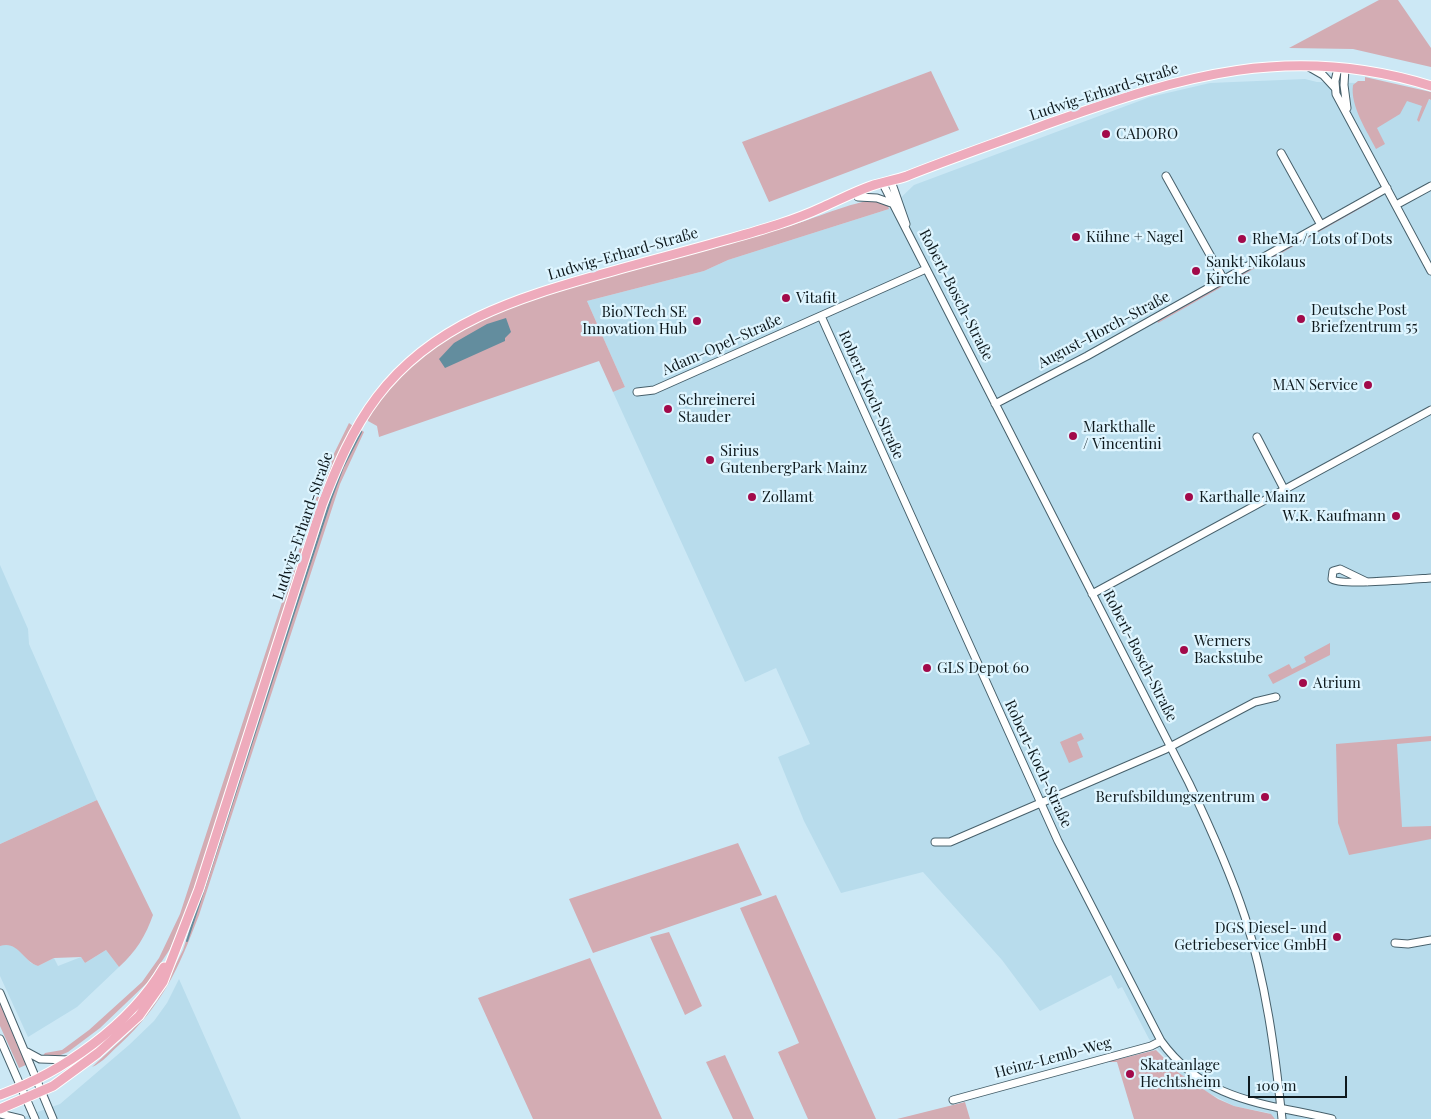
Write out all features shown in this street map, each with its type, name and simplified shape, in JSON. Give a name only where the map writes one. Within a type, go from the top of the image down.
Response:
[{"type":"main road","name":"Ludwig-Erhard-Straße","points":[[825,207],[857,191],[887,183],[1107,103],[1165,84],[1235,70],[1306,66],[1342,68],[1401,78],[1431,86]]},
{"type":"main road","name":"Ludwig-Erhard-Straße","points":[[0,1109],[42,1092],[68,1076],[98,1053],[139,1016],[163,982],[180,941],[326,496],[348,443],[378,395],[398,373],[432,343],[454,328],[498,306],[564,284],[762,229],[858,197],[874,191],[887,183]]},
{"type":"main road","name":"Ludwig-Erhard-Straße","points":[[0,1095],[37,1080],[71,1060],[110,1028],[144,996],[157,980],[180,941]]},
{"type":"street","points":[[1306,66],[1322,75],[1335,88],[1431,271]]},
{"type":"street","points":[[1335,88],[1342,68]]},
{"type":"street","points":[[1342,68],[1344,94],[1350,118]]},
{"type":"street","points":[[1281,153],[1321,225]]},
{"type":"street","points":[[1166,176],[1224,280]]},
{"type":"street","name":"Robert-Bosch-Straße","points":[[887,183],[890,202],[907,229],[1171,746],[1214,835],[1247,923],[1270,1021],[1282,1119]]},
{"type":"street","name":"Robert-Bosch-Straße","points":[[887,183],[904,211],[907,229]]},
{"type":"street","points":[[1396,205],[1431,186]]},
{"type":"street","name":"August-Horch-Straße","points":[[995,404],[1224,280],[1387,188]]},
{"type":"street","points":[[858,197],[881,199],[890,202]]},
{"type":"street","name":"Adam-Opel-Straße","points":[[638,392],[654,390],[926,269]]},
{"type":"street","name":"Robert-Koch-Straße","points":[[821,316],[1040,802],[1090,905],[1161,1041],[1185,1069],[1215,1089],[1235,1097],[1281,1109],[1332,1119]]},
{"type":"street","points":[[1092,594],[1431,410]]},
{"type":"street","points":[[1257,437],[1284,490]]},
{"type":"street","points":[[1366,582],[1431,578]]},
{"type":"street","points":[[935,842],[950,842],[1171,746],[1255,702],[1276,697]]},
{"type":"street","points":[[1395,943],[1408,944],[1431,940]]},
{"type":"street","points":[[0,993],[53,1119]]},
{"type":"street","points":[[0,1039],[35,1119]]},
{"type":"street","name":"Heinz-Lemb-Weg","points":[[953,1100],[1151,1046],[1161,1041]]},
{"type":"street","points":[[26,1052],[40,1059],[71,1060]]},
{"type":"street","points":[[0,1114],[22,1119]]},
{"type":"shaded area","points":[[1379,0],[1398,0],[1431,48],[1431,67],[1353,49],[1289,48]]},
{"type":"shaded area","points":[[931,71],[959,130],[769,202],[742,142]]},
{"type":"shaded area","points":[[1365,77],[1431,92],[1431,100],[1429,99],[1419,122],[1417,120],[1422,106],[1407,101],[1400,114],[1377,128],[1385,144],[1376,149],[1360,118],[1354,101],[1353,85],[1358,81],[1365,81]]},
{"type":"shaded area","points":[[1305,79],[1317,82],[1357,83],[1431,100],[1431,1119],[1275,1119],[1269,1113],[1234,1106],[1203,1090],[1179,1073],[1149,1039],[1122,987],[1118,989],[1111,975],[1040,1011],[1002,960],[923,872],[841,893],[804,821],[778,757],[810,744],[776,668],[745,682],[613,392],[625,387],[587,301],[704,271],[728,260],[889,209],[914,185],[1150,97],[1210,83]]},
{"type":"shaded area","points":[[1377,199],[1158,323],[1157,321]]},
{"type":"shaded area","points":[[876,200],[888,206],[889,209],[728,260],[704,271],[587,301],[625,387],[613,392],[599,361],[379,437],[377,426],[368,421],[367,418],[387,393],[420,358],[459,330],[494,312],[550,292],[786,227],[844,207]]},
{"type":"shaded area","points":[[506,318],[511,332],[505,338],[505,341],[445,368],[439,359],[454,343],[487,324]]},
{"type":"shaded area","points":[[349,423],[353,426],[329,476],[192,896],[170,949],[148,982],[100,1028],[68,1052],[56,1057],[42,1057],[45,1053],[62,1050],[89,1030],[142,982],[159,958],[180,914],[324,474]]},
{"type":"shaded area","points":[[360,429],[364,432],[340,484],[199,915],[184,953],[168,985],[158,1000],[147,1015],[106,1057],[92,1067],[132,1030],[157,1001],[183,950],[335,481]]},
{"type":"shaded area","points":[[0,565],[28,629],[29,644],[97,800],[0,844]]},
{"type":"shaded area","points":[[1330,643],[1330,655],[1273,684],[1268,675],[1289,664],[1292,669],[1306,662],[1304,657]]},
{"type":"shaded area","points":[[1081,733],[1084,739],[1077,742],[1083,757],[1069,763],[1060,742]]},
{"type":"shaded area","points":[[1431,736],[1431,741],[1397,744],[1402,827],[1431,826],[1431,839],[1349,855],[1338,823],[1336,744]]},
{"type":"shaded area","points":[[97,800],[153,915],[140,943],[119,967],[106,950],[85,963],[81,957],[54,958],[38,966],[28,960],[16,948],[6,945],[0,946],[0,844]]},
{"type":"shaded area","points":[[738,843],[762,895],[593,953],[569,899]]},
{"type":"shaded area","points":[[776,895],[876,1119],[808,1119],[778,1052],[799,1043],[740,908]]},
{"type":"shaded area","points":[[669,932],[702,1006],[685,1015],[650,937]]},
{"type":"shaded area","points":[[6,944],[15,946],[31,963],[38,966],[54,958],[58,966],[81,957],[85,963],[106,950],[119,967],[77,1007],[28,1037],[0,976],[0,946]]},
{"type":"shaded area","points":[[590,958],[662,1119],[533,1119],[478,998]]},
{"type":"shaded area","points":[[179,979],[241,1119],[18,1119],[60,1104],[129,1045],[154,1021],[167,1003]]},
{"type":"shaded area","points":[[0,1001],[28,1064],[19,1068],[0,1026]]},
{"type":"shaded area","points":[[1156,1050],[1179,1073],[1218,1099],[1234,1106],[1271,1114],[1275,1119],[1134,1119],[1117,1062],[1107,1062]]},
{"type":"shaded area","points":[[725,1055],[754,1119],[733,1119],[706,1062]]},
{"type":"shaded area","points":[[965,1102],[970,1119],[897,1119]]},
{"type":"waterway","points":[[187,941],[331,499],[343,467],[361,432]]},
{"type":"place","name":"CADORO","points":[[1106,134]]},
{"type":"place","name":"Kühne + Nagel","points":[[1076,237]]},
{"type":"place","name":"RheMa / Lots of Dots","points":[[1242,239]]},
{"type":"place","name":"Sankt Nikolaus Kirche","points":[[1196,271]]},
{"type":"place","name":"Vitafit","points":[[786,298]]},
{"type":"place","name":"Deutsche Post Briefzentrum 55","points":[[1301,319]]},
{"type":"place","name":"BioNTech SE Innovation Hub","points":[[697,321]]},
{"type":"place","name":"MAN Service","points":[[1368,385]]},
{"type":"place","name":"Schreinerei Stauder","points":[[668,409]]},
{"type":"place","name":"Markthalle / Vincentini","points":[[1073,436]]},
{"type":"place","name":"Sirius GutenbergPark Mainz","points":[[710,460]]},
{"type":"place","name":"Zollamt","points":[[752,497]]},
{"type":"place","name":"Karthalle Mainz","points":[[1189,497]]},
{"type":"place","name":"W.K. Kaufmann","points":[[1396,516]]},
{"type":"place","name":"Werners Backstube","points":[[1184,650]]},
{"type":"place","name":"GLS Depot 60","points":[[927,668]]},
{"type":"place","name":"Atrium","points":[[1303,683]]},
{"type":"place","name":"Berufsbildungszentrum","points":[[1265,797]]},
{"type":"place","name":"DGS Diesel- und Getriebeservice GmbH","points":[[1337,937]]},
{"type":"place","name":"Skateanlage Hechtsheim","points":[[1130,1074]]}]
